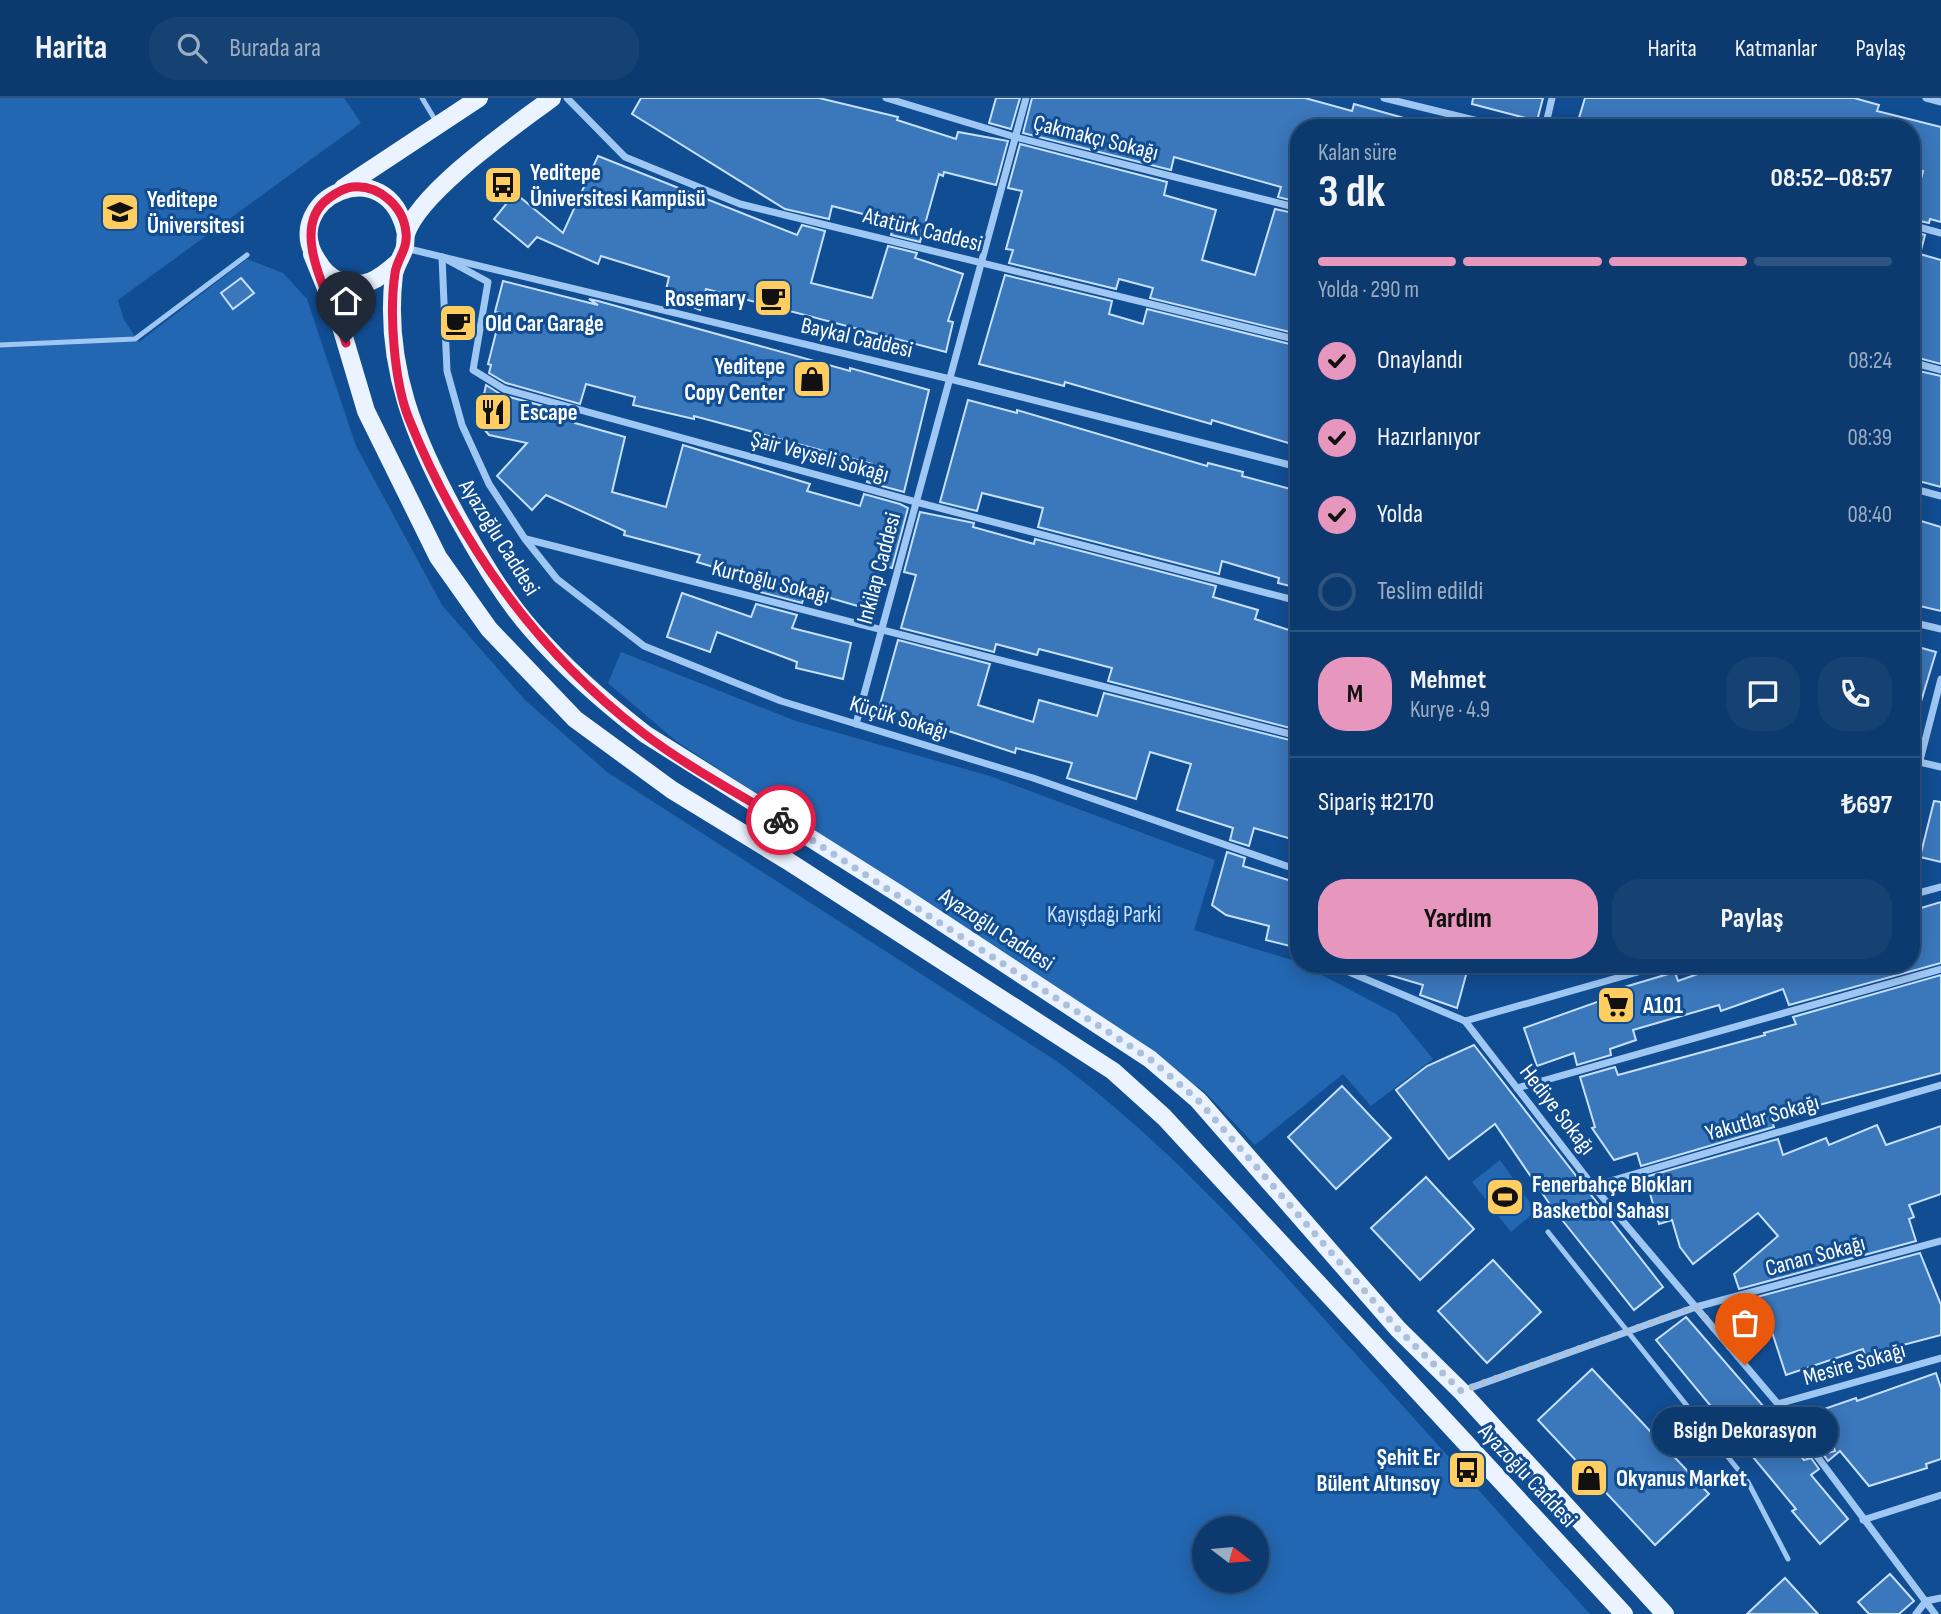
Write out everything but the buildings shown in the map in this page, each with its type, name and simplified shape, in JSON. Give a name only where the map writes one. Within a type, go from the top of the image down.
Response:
[{"type":"main road","points":[[479,98],[319,207],[310,226],[312,254],[323,271],[348,284],[364,284],[379,279],[403,248],[422,209],[464,165],[552,98]]},
{"type":"main road","points":[[335,194],[349,187],[376,190],[397,208],[403,248]]},
{"type":"main road","name":"Ayazoğlu Caddesi","points":[[403,248],[394,303],[396,361],[408,417],[439,483],[475,548],[501,592],[533,632],[607,704],[645,734],[899,894],[1150,1059],[1198,1100],[1398,1329],[1461,1391],[1665,1614]]},
{"type":"main road","name":"Ayazoğlu Caddesi","points":[[312,254],[339,320],[366,411],[438,557],[489,629],[575,719],[672,790],[788,860],[1113,1071],[1164,1116],[1624,1614]]},
{"type":"street","name":"Atatürk Caddesi","points":[[567,98],[625,157],[740,204],[1290,338]]},
{"type":"street","name":"Çakmakçı Sokağı","points":[[886,98],[1015,137],[1290,206]]},
{"type":"street","name":"Inkilap Caddesi","points":[[856,724],[1026,98]]},
{"type":"street","points":[[1384,98],[1470,119]]},
{"type":"street","points":[[1547,119],[1552,98]]},
{"type":"street","points":[[1926,98],[1941,102]]},
{"type":"street","points":[[1920,227],[1941,233]]},
{"type":"street","name":"Baykal Caddesi","points":[[403,248],[950,379],[1290,465]]},
{"type":"street","points":[[442,257],[447,371],[462,425],[489,484],[525,539]]},
{"type":"street","name":"Şair Veyseli Sokağı","points":[[442,257],[488,282],[473,370],[504,389],[916,502],[1290,599]]},
{"type":"street","points":[[1920,364],[1941,370]]},
{"type":"street","points":[[1920,490],[1941,496]]},
{"type":"street","name":"Kurtoğlu Sokağı","points":[[525,539],[1290,734]]},
{"type":"street","name":"Küçük Sokağı","points":[[525,539],[558,579],[644,646],[781,701],[1032,778],[1290,867]]},
{"type":"street","points":[[1920,624],[1941,629]]},
{"type":"street","points":[[1941,679],[1920,762],[1941,767]]},
{"type":"street","points":[[1920,892],[1941,887]]},
{"type":"street","points":[[1920,889],[1926,890]]},
{"type":"street","points":[[1517,1088],[1941,969]]},
{"type":"street","points":[[1350,973],[1465,1021],[1635,973]]},
{"type":"street","name":"Hediye Sokağı","points":[[1465,1021],[1593,1186],[1778,1404],[1936,1614]]},
{"type":"street","name":"Yakutlar Sokağı","points":[[1593,1186],[1941,1085]]},
{"type":"street","name":"Canan Sokağı","points":[[1461,1391],[1696,1307],[1941,1241]]},
{"type":"street","name":"Mesire Sokağı","points":[[1778,1404],[1941,1358]]},
{"type":"street","points":[[1863,1520],[1941,1495]]},
{"type":"street","points":[[1916,1614],[1926,1601],[1941,1598]]},
{"type":"lane","points":[[422,98],[439,125]]},
{"type":"lane","points":[[0,345],[135,339],[247,255]]},
{"type":"lane","points":[[1548,1232],[1748,1482],[1788,1559]]},
{"type":"green space","points":[[0,98],[344,98],[361,123],[118,300],[124,320],[139,342],[247,259],[283,273],[307,299],[356,446],[442,605],[525,700],[607,772],[1058,1062],[1135,1125],[1207,1193],[1275,1265],[1590,1614],[0,1614]]},
{"type":"green space","name":"Kayışdağı Parki","points":[[621,652],[796,721],[990,776],[1215,860],[1194,930],[1290,959],[1290,973],[1318,973],[1396,1014],[1433,1059],[1371,1106],[1343,1074],[1255,1145],[1205,1092],[1039,978],[676,741],[608,683]]},
{"type":"green space","name":"Fenerbahçe Blokları Basketbol Sahası","points":[[1500,1160],[1536,1211],[1511,1232],[1472,1182]]},
{"type":"way so far","points":[[781,820],[1150,1059],[1198,1100],[1398,1329],[1461,1391],[1696,1307],[1745,1365]]},
{"type":"place","name":"Yeditepe Üniversitesi Kampüsü","points":[[503,185]]},
{"type":"place","name":"Yeditepe Üniversitesi","points":[[120,212]]},
{"type":"place","name":"Rosemary","points":[[773,298]]},
{"type":"place","name":"Old Car Garage","points":[[458,323]]},
{"type":"place","name":"Yeditepe Copy Center","points":[[812,379]]},
{"type":"place","name":"Escape","points":[[493,412]]},
{"type":"place","name":"A101","points":[[1616,1005]]},
{"type":"place","name":"Fenerbahçe Blokları Basketbol Sahası","points":[[1505,1197]]},
{"type":"place","name":"Bsign Dekorasyon","points":[[1745,1365]]},
{"type":"place","name":"Şehit Er Bülent Altınsoy","points":[[1467,1470]]},
{"type":"place","name":"Okyanus Market","points":[[1589,1478]]},
{"type":"route","points":[[346,343],[312,254],[310,226],[323,202],[349,187],[363,187],[376,190],[388,198],[404,220],[407,234],[405,248],[394,275],[394,303],[396,361],[408,417],[439,483],[501,592],[533,632],[607,704],[645,734],[781,820]]}]
